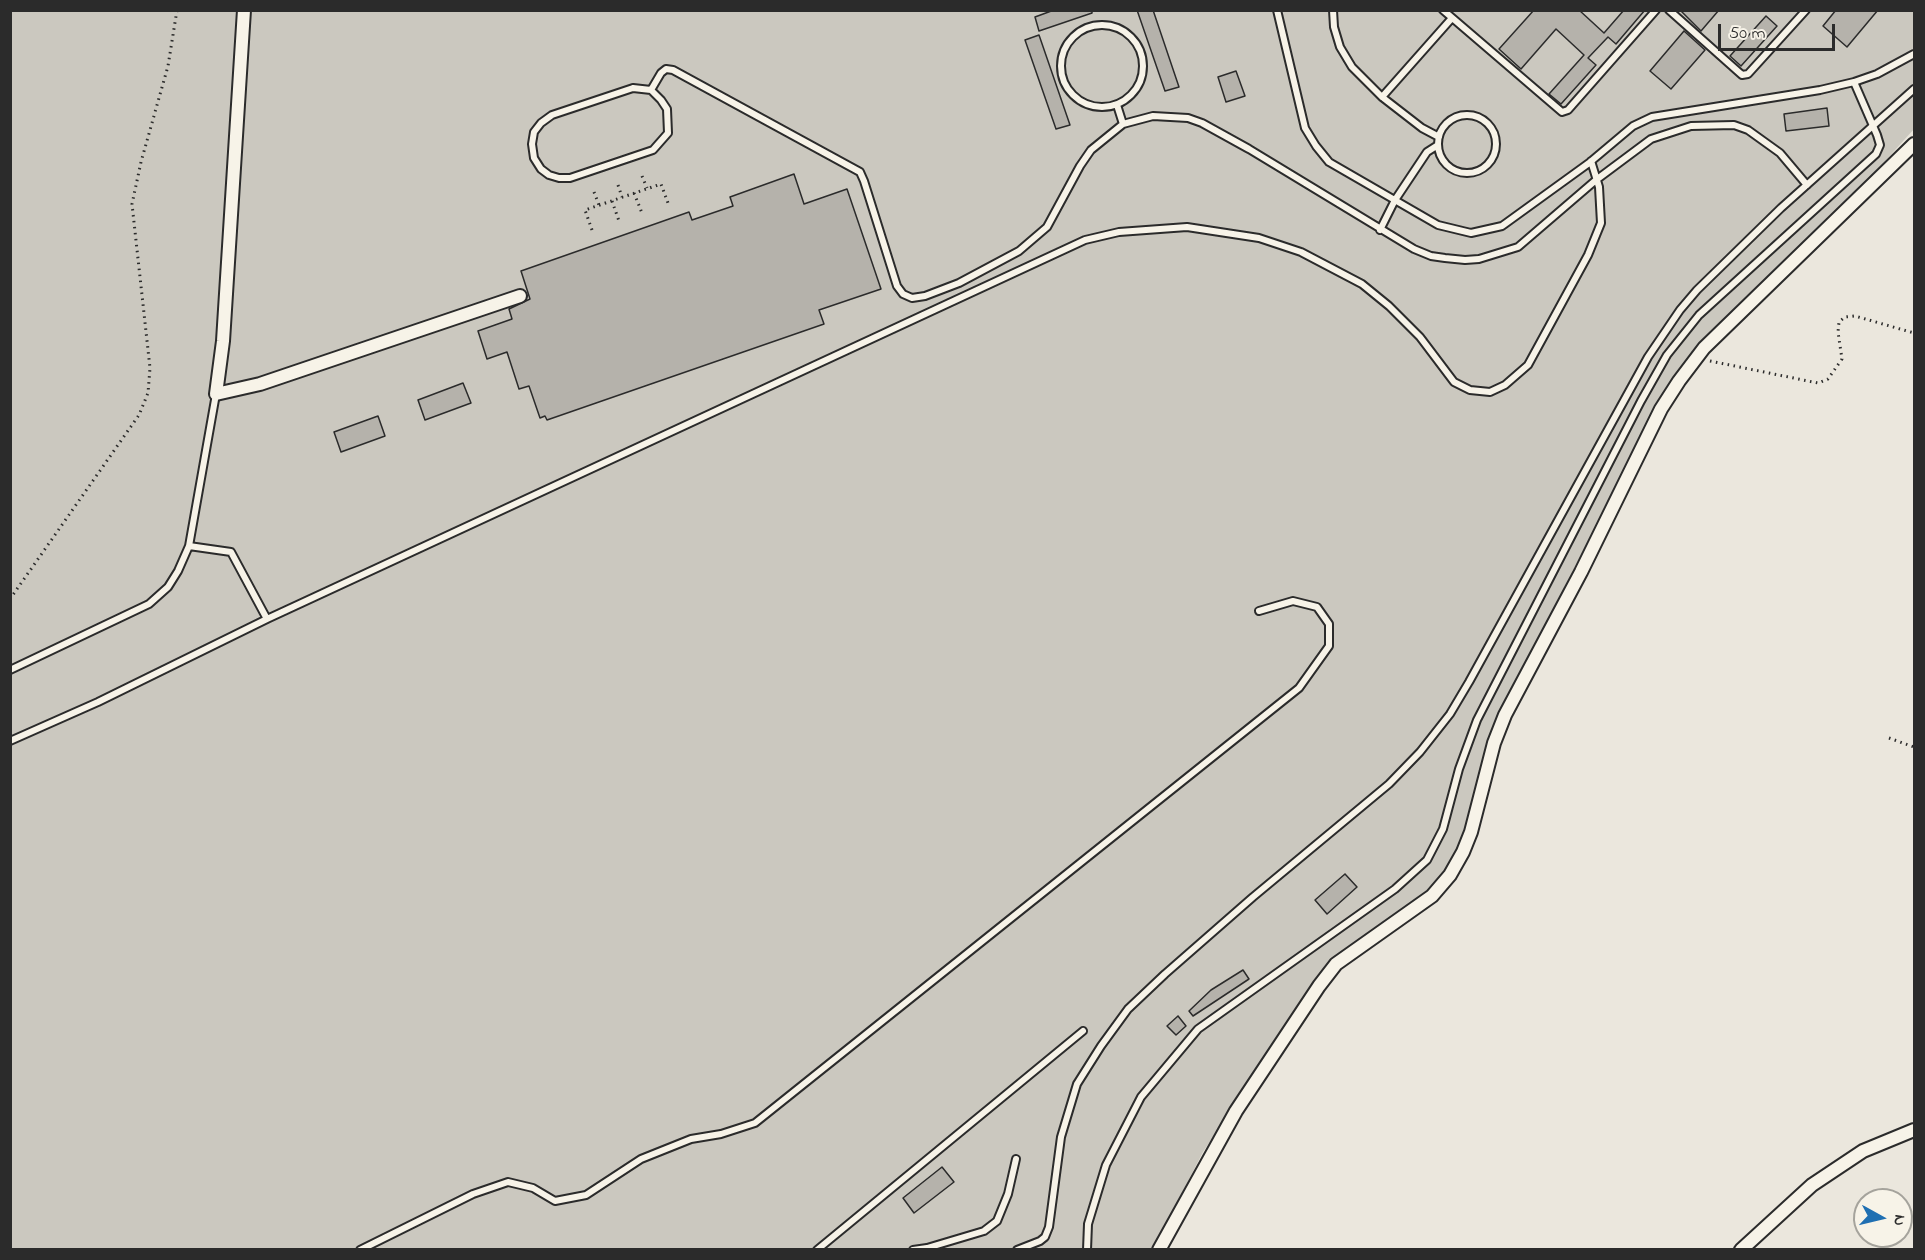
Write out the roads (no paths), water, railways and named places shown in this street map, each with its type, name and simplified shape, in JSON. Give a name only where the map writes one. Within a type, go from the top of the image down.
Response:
[{"type":"street","points":[[244,10],[223,341],[216,394],[260,384],[520,296]]},
{"type":"street","points":[[1160,1250],[1236,1112],[1336,964],[1432,896],[1450,875],[1471,832],[1494,743],[1505,715],[1581,572],[1661,409],[1696,357],[1757,294],[1914,144]]},
{"type":"street","points":[[1742,1250],[1820,1179],[1863,1150],[1914,1130]]},
{"type":"lane","points":[[1278,10],[1305,128],[1329,162],[1438,225],[1471,233],[1502,226],[1591,161],[1633,126],[1652,117],[1820,90],[1854,82],[1877,74],[1914,54]]},
{"type":"lane","points":[[1333,10],[1334,27],[1340,47],[1352,68],[1382,97],[1422,128],[1439,137]]},
{"type":"lane","points":[[1443,10],[1562,112],[1568,110],[1656,10]]},
{"type":"lane","points":[[1670,10],[1742,75],[1748,74],[1806,10]]},
{"type":"lane","points":[[1382,97],[1452,18]]},
{"type":"lane","points":[[1097,24],[1117,27],[1133,38],[1139,46],[1144,66],[1143,76],[1133,93],[1117,105],[1097,107],[1088,105],[1078,100],[1065,85],[1060,66],[1062,56],[1071,38],[1087,27],[1097,24]]},
{"type":"lane","points":[[651,90],[661,73],[666,69],[673,70],[860,172],[897,286],[903,294],[912,298],[925,296],[959,283],[1019,251],[1047,227],[1091,150],[1123,124],[1153,117],[1181,117],[1202,123],[1259,155],[1380,230],[1431,256],[1465,260],[1479,259],[1518,247],[1596,180],[1650,139],[1691,126],[1734,125],[1748,130],[1780,153],[1807,184]]},
{"type":"lane","points":[[1087,1250],[1088,1224],[1106,1165],[1141,1097],[1198,1029],[1395,889],[1427,860],[1443,829],[1459,769],[1477,720],[1641,401],[1667,355],[1699,315],[1876,154],[1880,145],[1854,82]]},
{"type":"lane","points":[[633,88],[651,90],[661,100],[669,119],[668,133],[653,150],[570,178],[559,178],[541,169],[534,158],[532,144],[534,132],[552,115],[633,88]]},
{"type":"lane","points":[[1017,1250],[1045,1237],[1049,1227],[1061,1137],[1077,1084],[1128,1009],[1253,897],[1389,784],[1437,732],[1469,682],[1665,330],[1697,291],[1807,184],[1914,89]]},
{"type":"lane","points":[[1117,105],[1123,124]]},
{"type":"lane","points":[[1470,115],[1478,117],[1491,127],[1496,143],[1492,159],[1487,165],[1472,172],[1456,171],[1443,160],[1438,145],[1439,137],[1442,129],[1454,118],[1470,115]]},
{"type":"lane","points":[[1380,230],[1395,200],[1427,152],[1438,145]]},
{"type":"lane","points":[[10,741],[98,702],[267,619],[1085,240],[1119,232],[1187,227],[1259,238],[1301,252],[1362,284],[1389,306],[1419,337],[1454,382],[1470,390],[1490,392],[1505,385],[1528,365],[1588,255],[1600,223],[1599,187],[1591,161]]},
{"type":"lane","points":[[10,670],[149,604],[168,587],[189,546],[216,394]]},
{"type":"lane","points":[[189,546],[231,552],[267,619]]},
{"type":"lane","points":[[360,1250],[472,1194],[508,1182],[533,1188],[555,1201],[586,1195],[641,1159],[691,1139],[721,1134],[755,1123],[1299,688],[1329,646],[1329,624],[1317,607],[1293,602],[1259,611]]},
{"type":"lane","points":[[817,1250],[1083,1031]]},
{"type":"lane","points":[[913,1250],[984,1231],[997,1221],[1008,1194],[1016,1159]]}]
